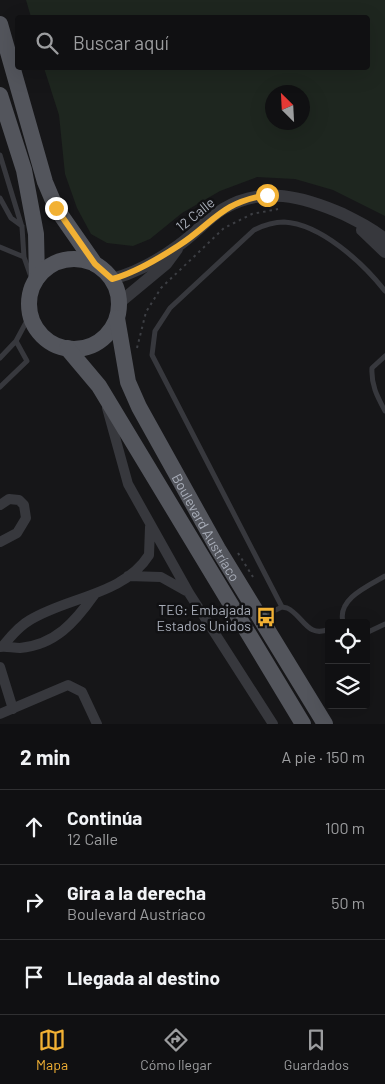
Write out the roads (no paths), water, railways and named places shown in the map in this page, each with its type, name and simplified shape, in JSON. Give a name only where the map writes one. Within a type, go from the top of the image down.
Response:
[{"type":"main road","points":[[0,24],[45,182],[56,208],[95,264],[112,279],[118,292],[118,311],[109,332],[97,342],[82,348],[67,348],[54,344],[42,336],[30,315],[29,302],[35,281],[36,234],[24,170],[0,94]]},
{"type":"main road","points":[[35,281],[47,268],[60,261],[81,259],[95,264]]},
{"type":"main road","name":"Boulevard Austríaco","points":[[118,311],[120,348],[128,382],[139,407],[218,549],[325,724]]},
{"type":"main road","name":"Boulevard Austríaco","points":[[67,348],[100,386],[303,724]]},
{"type":"street","name":"12 Calle","points":[[112,279],[140,268],[178,246],[224,208],[260,196],[299,197],[361,222],[385,239]]},
{"type":"street","name":"12 Calle","points":[[344,215],[385,252]]},
{"type":"street","name":"12 Calle","points":[[118,311],[166,264],[178,246]]},
{"type":"street","points":[[100,386],[128,484],[188,593],[274,724]]},
{"type":"street","points":[[0,505],[9,499],[19,500],[24,505],[26,518],[17,533],[0,542]]},
{"type":"street","points":[[1,647],[28,621],[62,605],[94,595],[128,576],[149,555],[150,526]]},
{"type":"street","points":[[128,576],[161,577],[188,593]]},
{"type":"street","points":[[1,647],[30,646],[54,638],[68,628],[94,595]]},
{"type":"street","points":[[0,667],[13,709]]},
{"type":"street","points":[[0,714],[68,685],[82,692],[97,724]]},
{"type":"lane","points":[[0,156],[22,226],[24,258],[35,281]]},
{"type":"lane","points":[[0,198],[11,218],[22,226]]},
{"type":"lane","points":[[282,607],[152,355],[155,331],[170,308],[254,230],[269,223],[285,222],[325,236],[362,264],[385,291]]},
{"type":"lane","points":[[0,247],[24,258]]},
{"type":"lane","points":[[0,358],[16,341],[30,315]]},
{"type":"lane","points":[[0,388],[27,360],[16,341]]},
{"type":"lane","points":[[385,356],[372,368],[371,379],[374,391],[385,411]]},
{"type":"lane","points":[[342,619],[341,613],[344,606],[353,597],[385,576]]},
{"type":"lane","points":[[269,612],[282,607],[292,610],[311,630],[320,632],[325,630]]},
{"type":"lane","points":[[370,631],[385,624]]},
{"type":"place","name":"TEG: Embajada Estados Unidos","points":[[266,617]]}]
